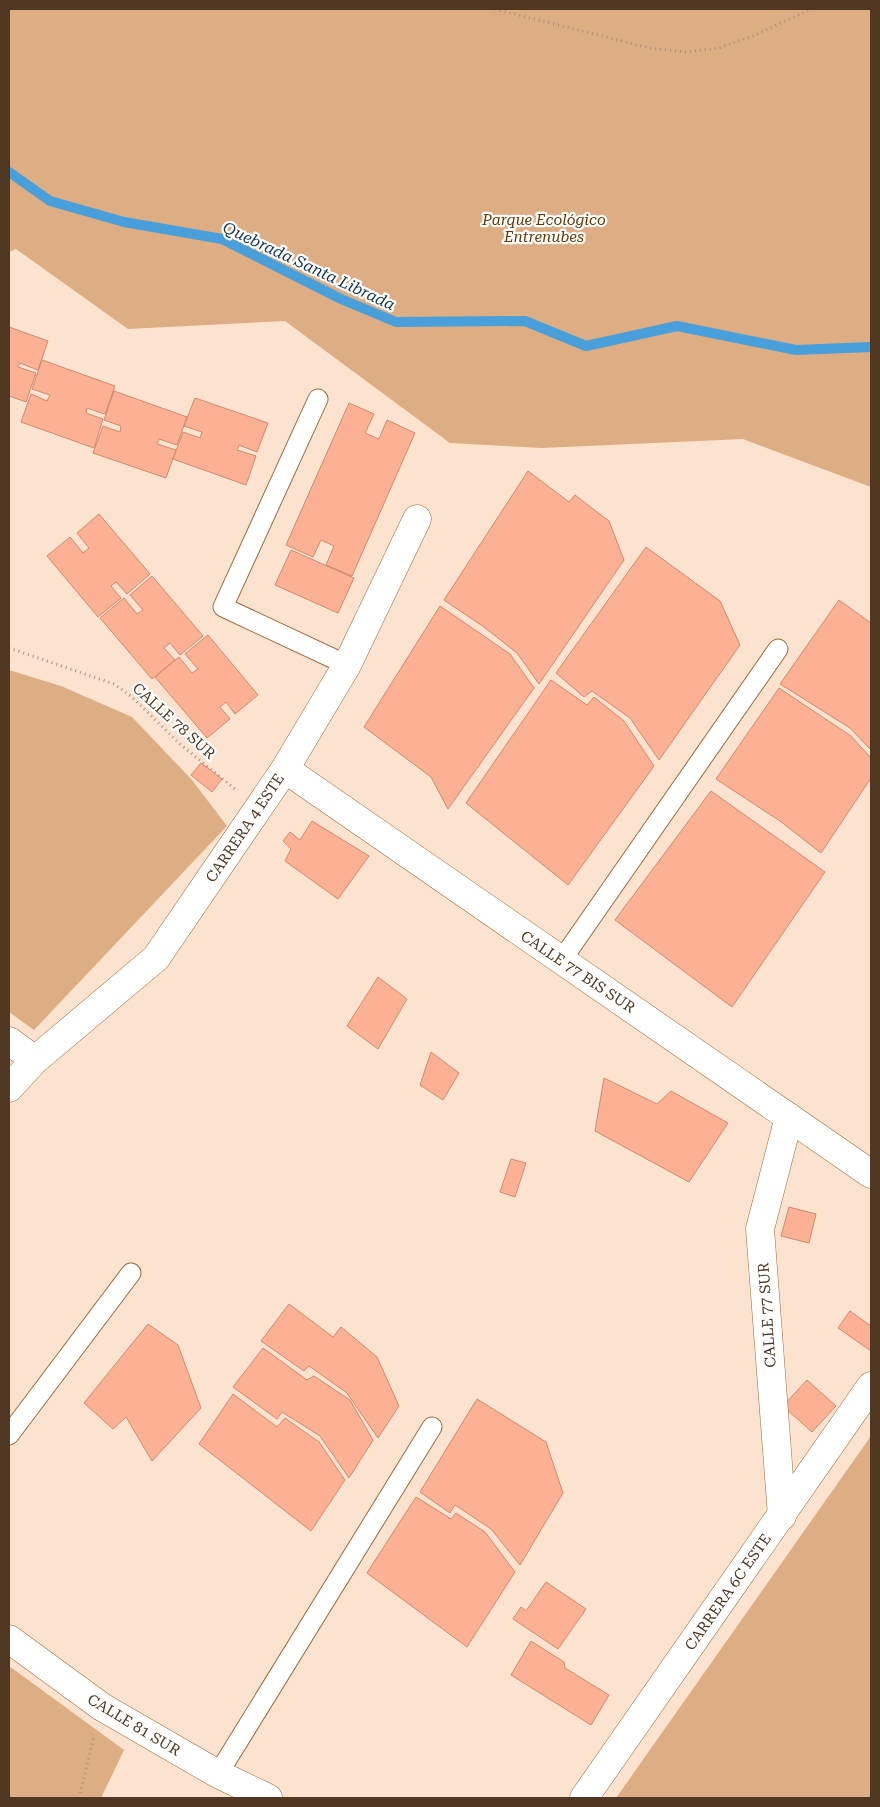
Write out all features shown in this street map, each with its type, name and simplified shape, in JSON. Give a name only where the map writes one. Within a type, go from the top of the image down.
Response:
[{"type":"street","name":"CARRERA 4 ESTE","points":[[9,1088],[35,1060],[156,958],[285,769],[347,665],[417,519]]},
{"type":"street","name":"CALLE 77 BIS SUR","points":[[285,769],[871,1174]]},
{"type":"street","points":[[9,1041],[35,1060]]},
{"type":"street","name":"CALLE 77 SUR","points":[[782,1516],[760,1229],[789,1117]]},
{"type":"street","name":"CARRERA 6C ESTE","points":[[584,1798],[871,1386]]},
{"type":"street","name":"CALLE 81 SUR","points":[[9,1639],[102,1707],[218,1774],[268,1798]]},
{"type":"lane","points":[[318,399],[222,607],[347,665]]},
{"type":"lane","points":[[562,961],[778,649]]},
{"type":"lane","points":[[9,1435],[131,1274]]},
{"type":"lane","points":[[218,1774],[432,1427]]},
{"type":"path","points":[[496,9],[649,48],[686,52],[719,48],[753,36],[812,9]]},
{"type":"path","name":"CALLE 78 SUR","points":[[9,648],[114,684],[132,697],[180,744],[258,808]]},
{"type":"path","points":[[79,1798],[102,1707]]},
{"type":"green space","name":"Parque Ecológico Entrenubes","points":[[9,9],[871,9],[871,487],[743,439],[542,448],[450,443],[285,321],[128,329],[16,249],[9,252]]},
{"type":"green space","points":[[9,670],[61,686],[132,717],[192,780],[227,826],[34,1030],[9,1012]]},
{"type":"green space","points":[[871,1436],[871,1798],[616,1798]]},
{"type":"green space","points":[[9,1666],[124,1750],[101,1798],[9,1798]]},
{"type":"building","points":[[9,327],[48,341],[38,370],[20,363],[18,367],[36,373],[26,402],[9,396]]},
{"type":"building","points":[[42,360],[115,386],[105,414],[87,408],[86,413],[103,419],[94,448],[21,422],[31,394],[47,401],[50,395],[32,389]]},
{"type":"building","points":[[114,391],[187,417],[177,445],[159,439],[157,444],[176,450],[166,478],[93,453],[103,426],[120,432],[121,426],[104,420]]},
{"type":"building","points":[[195,398],[268,423],[257,452],[239,445],[237,450],[256,456],[246,485],[173,459],[183,432],[200,438],[202,432],[184,426]]},
{"type":"building","points":[[349,403],[374,414],[365,433],[379,439],[387,420],[415,433],[352,576],[326,565],[334,546],[321,540],[313,557],[286,545]]},
{"type":"building","points":[[528,471],[569,502],[575,495],[609,521],[624,560],[539,684],[517,653],[484,627],[444,600]]},
{"type":"building","points":[[99,514],[150,574],[127,594],[116,582],[111,586],[121,598],[98,617],[47,556],[70,537],[83,553],[89,548],[77,533]]},
{"type":"building","points":[[646,547],[720,601],[740,645],[659,760],[630,718],[592,691],[584,697],[556,673]]},
{"type":"building","points":[[291,550],[354,578],[338,613],[275,585]]},
{"type":"building","points":[[152,576],[203,636],[180,655],[170,643],[164,648],[175,660],[152,679],[100,618],[124,598],[137,614],[143,610],[130,595]]},
{"type":"building","points":[[839,600],[871,623],[871,750],[850,728],[780,684]]},
{"type":"building","points":[[440,606],[510,654],[534,688],[448,809],[431,777],[364,727]]},
{"type":"building","points":[[208,635],[258,695],[235,714],[226,702],[220,707],[230,719],[207,738],[155,677],[179,657],[192,673],[198,669],[185,654]]},
{"type":"building","points":[[551,680],[587,705],[594,697],[624,721],[654,766],[568,885],[466,803]]},
{"type":"building","points":[[779,688],[851,736],[871,758],[871,778],[821,853],[780,821],[716,779]]},
{"type":"building","points":[[201,763],[222,779],[212,792],[191,775]]},
{"type":"building","points":[[711,791],[825,872],[732,1007],[615,920]]},
{"type":"building","points":[[312,821],[369,856],[338,899],[285,861],[291,849],[283,841],[290,832],[300,840]]},
{"type":"building","points":[[378,977],[407,999],[378,1049],[347,1026]]},
{"type":"building","points":[[431,1052],[459,1073],[443,1100],[420,1085]]},
{"type":"building","points":[[604,1078],[657,1104],[671,1091],[728,1123],[689,1182],[595,1131]]},
{"type":"building","points":[[511,1159],[526,1163],[515,1197],[500,1192]]},
{"type":"building","points":[[789,1207],[816,1214],[809,1243],[781,1236]]},
{"type":"building","points":[[289,1304],[333,1337],[341,1327],[377,1357],[399,1406],[378,1438],[347,1393],[309,1366],[304,1371],[261,1341]]},
{"type":"building","points":[[850,1311],[871,1326],[871,1351],[838,1328]]},
{"type":"building","points":[[148,1324],[178,1345],[201,1408],[152,1461],[126,1417],[113,1429],[84,1403]]},
{"type":"building","points":[[263,1348],[307,1380],[314,1376],[350,1400],[373,1440],[349,1478],[320,1436],[282,1412],[277,1419],[233,1387]]},
{"type":"building","points":[[807,1380],[836,1406],[812,1432],[783,1406]]},
{"type":"building","points":[[233,1394],[277,1427],[285,1418],[319,1442],[345,1480],[311,1531],[199,1444]]},
{"type":"building","points":[[477,1399],[546,1442],[563,1493],[520,1565],[491,1529],[455,1505],[450,1513],[420,1492]]},
{"type":"building","points":[[416,1497],[451,1519],[456,1513],[485,1532],[515,1572],[467,1647],[367,1573]]},
{"type":"building","points":[[546,1582],[586,1609],[558,1649],[513,1619],[521,1607],[526,1611]]},
{"type":"building","points":[[531,1641],[564,1662],[565,1668],[609,1695],[591,1725],[511,1675]]},
{"type":"waterway","name":"Quebrada Santa Librada","points":[[9,172],[50,201],[124,222],[222,239],[341,299],[396,322],[525,321],[586,346],[677,326],[796,350],[871,347]]}]
